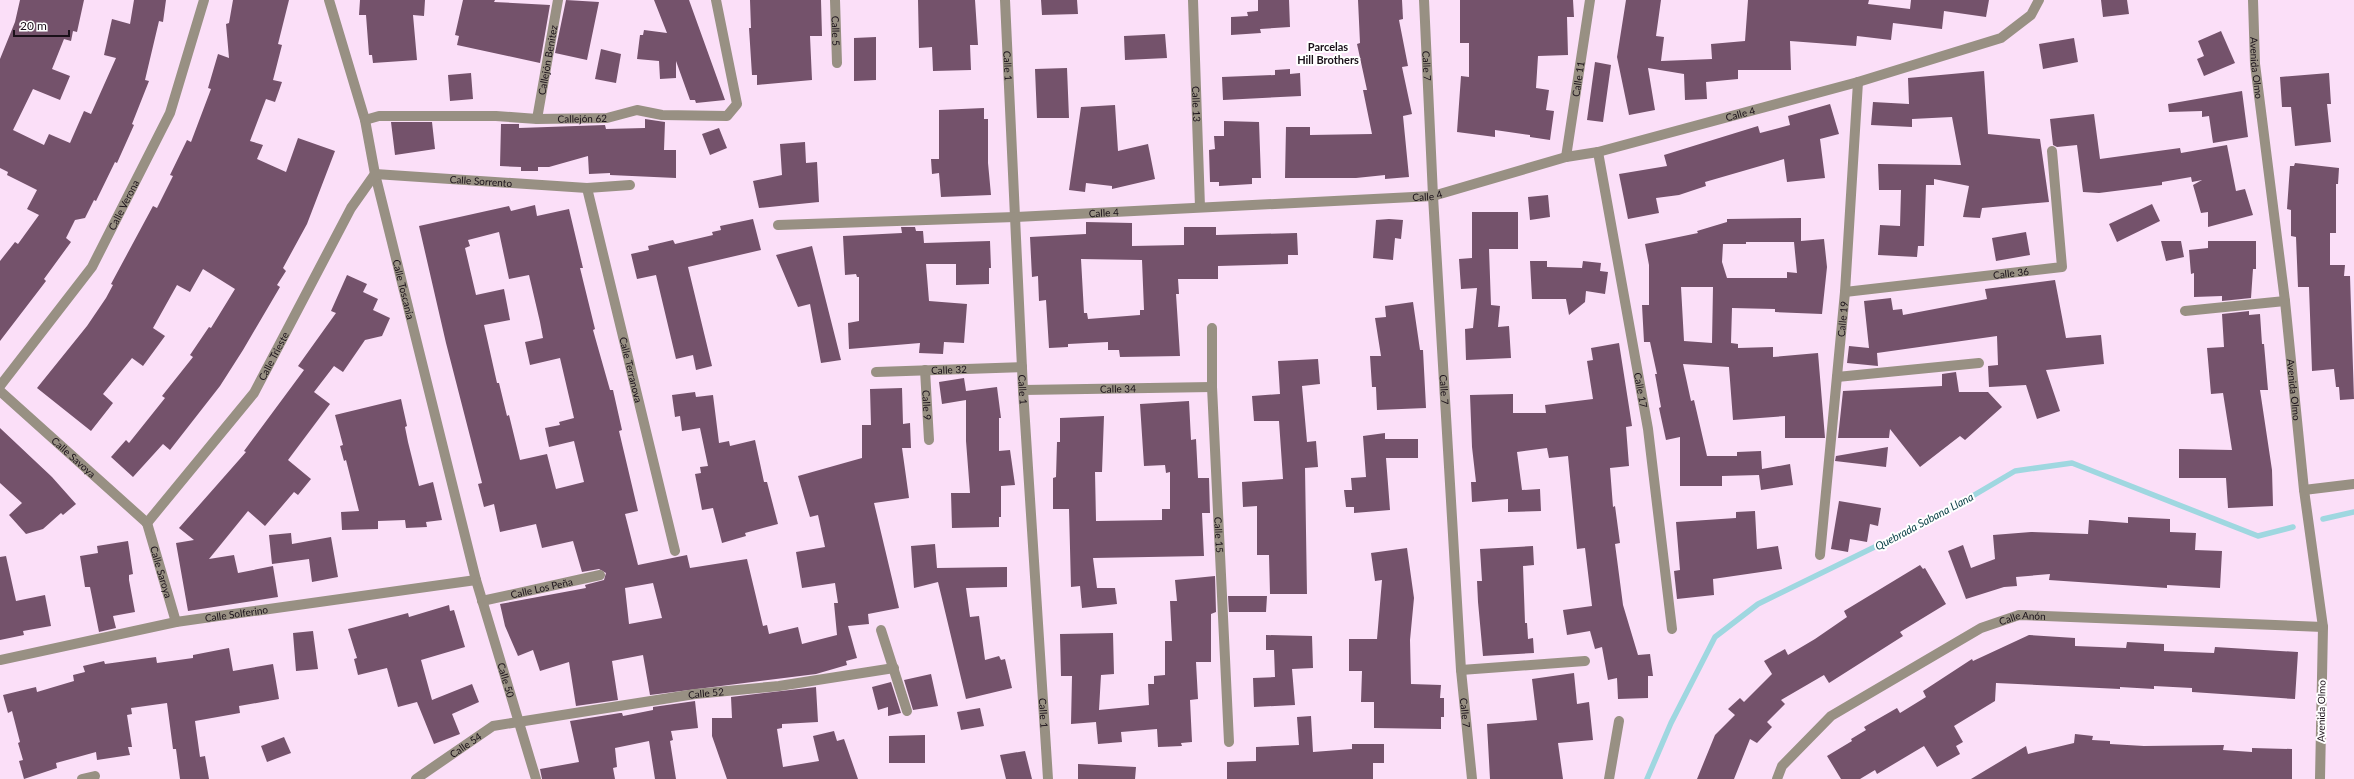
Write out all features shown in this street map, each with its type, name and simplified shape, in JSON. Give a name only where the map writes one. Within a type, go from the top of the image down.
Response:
[{"type":"street","name":"Calle Verona","points":[[0,386],[92,267],[170,113],[204,0]]},
{"type":"street","name":"Calle Toscania","points":[[329,0],[365,120],[375,174],[476,580]]},
{"type":"street","name":"Callejón Benitez","points":[[537,119],[558,0]]},
{"type":"street","name":"Callejón 62","points":[[365,120],[378,116],[496,116],[537,119],[607,118],[637,110],[662,114],[727,116],[737,104],[724,49],[716,0]]},
{"type":"street","name":"Calle 5","points":[[835,0],[837,63]]},
{"type":"street","name":"Calle 1","points":[[1005,0],[1023,390],[1048,779]]},
{"type":"street","name":"Calle 13","points":[[1193,0],[1200,207]]},
{"type":"street","name":"Calle 7","points":[[1424,0],[1433,196],[1461,670],[1472,779]]},
{"type":"street","name":"Calle 11","points":[[1566,157],[1590,0]]},
{"type":"street","name":"Calle 4","points":[[778,225],[1015,217],[1433,196],[1566,157],[1598,152],[1858,82],[2001,38],[2031,15],[2039,0]]},
{"type":"street","name":"Avenida Olmo","points":[[2253,0],[2255,64],[2285,301],[2304,490],[2323,628],[2320,779]]},
{"type":"street","name":"Calle 19","points":[[1820,555],[1845,292],[1858,82]]},
{"type":"street","name":"Calle 36","points":[[1845,292],[2062,267],[2052,151]]},
{"type":"street","name":"Calle 17","points":[[1598,152],[1648,429],[1672,629]]},
{"type":"street","name":"Calle Sorrento","points":[[375,174],[587,188],[630,185]]},
{"type":"street","name":"Calle Trieste","points":[[147,522],[254,393],[351,208],[375,174]]},
{"type":"street","name":"Calle Terranova","points":[[587,188],[675,551]]},
{"type":"street","points":[[2185,311],[2285,301]]},
{"type":"street","name":"Calle 15","points":[[1212,328],[1212,387],[1229,742]]},
{"type":"street","points":[[1837,377],[1979,363]]},
{"type":"street","name":"Calle 32","points":[[876,372],[1022,367]]},
{"type":"street","name":"Calle 9","points":[[925,370],[929,440]]},
{"type":"street","name":"Calle 34","points":[[1023,390],[1212,387]]},
{"type":"street","name":"Calle Savoya","points":[[0,391],[147,522]]},
{"type":"street","points":[[2304,490],[2354,484]]},
{"type":"street","name":"Calle Saroya","points":[[147,522],[176,622]]},
{"type":"street","name":"Calle Los Peña","points":[[482,601],[600,575]]},
{"type":"street","name":"Calle 50","points":[[476,580],[536,779]]},
{"type":"street","name":"Calle Solferino","points":[[0,660],[176,622],[476,580]]},
{"type":"street","name":"Calle Anón","points":[[1777,779],[1782,766],[1831,716],[1981,628],[2020,615],[2323,628]]},
{"type":"street","points":[[881,630],[907,711]]},
{"type":"street","points":[[1461,670],[1585,662]]},
{"type":"street","name":"Calle 52","points":[[518,721],[695,694],[778,686],[894,668]]},
{"type":"street","points":[[1609,779],[1620,720]]},
{"type":"street","name":"Calle 54","points":[[416,779],[493,726],[518,721]]},
{"type":"street","points":[[82,779],[95,776]]},
{"type":"building","points":[[20,0],[84,0],[77,32],[73,31],[71,41],[64,39],[52,69],[70,76],[60,100],[33,89],[13,130],[44,145],[49,134],[70,143],[84,111],[91,114],[116,58],[104,55],[112,19],[130,24],[134,0],[166,0],[163,22],[159,21],[145,80],[149,81],[132,124],[134,125],[117,163],[115,162],[96,201],[94,200],[85,218],[75,220],[66,238],[71,242],[44,279],[46,281],[0,341],[0,261],[15,242],[18,244],[39,215],[27,209],[37,190],[7,175],[8,172],[0,168],[0,59],[15,22]]},
{"type":"building","points":[[233,0],[289,0],[278,44],[282,45],[273,80],[282,82],[275,102],[266,99],[250,141],[263,145],[257,159],[286,172],[298,138],[335,151],[307,224],[283,268],[286,271],[277,285],[280,287],[243,350],[220,386],[170,450],[163,444],[133,477],[111,457],[126,440],[129,443],[165,398],[162,396],[193,357],[190,355],[209,327],[211,328],[235,289],[203,269],[190,292],[177,285],[153,328],[165,336],[143,366],[132,358],[103,394],[113,403],[91,431],[37,388],[87,326],[106,298],[113,285],[111,284],[153,206],[157,208],[173,176],[170,175],[187,140],[191,142],[211,89],[208,88],[218,54],[229,58],[226,24],[229,23]]},
{"type":"building","points":[[360,0],[425,0],[424,16],[413,15],[417,60],[373,63],[372,55],[369,55],[366,15],[359,15]]},
{"type":"building","points":[[463,0],[495,0],[494,2],[550,5],[540,63],[457,45],[459,36],[455,35]]},
{"type":"building","points":[[566,0],[599,2],[587,60],[555,53]]},
{"type":"building","points":[[654,0],[689,0],[725,100],[696,103],[695,100],[690,100],[676,61],[676,78],[660,79],[659,61],[637,59],[640,35],[643,35],[644,30],[667,33]]},
{"type":"building","points":[[750,0],[821,0],[822,36],[810,36],[812,80],[757,85],[757,75],[752,75],[749,28],[751,28]]},
{"type":"building","points":[[918,0],[975,0],[978,45],[970,45],[971,70],[933,71],[932,47],[919,48]]},
{"type":"building","points":[[1041,0],[1077,0],[1078,14],[1042,15]]},
{"type":"building","points":[[1258,0],[1289,0],[1290,27],[1260,29],[1261,33],[1231,35],[1231,17],[1248,16],[1247,12],[1258,11]]},
{"type":"building","points":[[1358,0],[1402,0],[1403,19],[1399,20],[1408,66],[1402,67],[1412,114],[1403,116],[1409,177],[1385,179],[1385,175],[1356,178],[1285,178],[1286,127],[1310,127],[1310,135],[1372,134],[1363,90],[1367,90],[1357,44],[1360,43]]},
{"type":"building","points":[[1460,0],[1573,0],[1574,17],[1567,17],[1568,55],[1538,56],[1536,88],[1549,90],[1546,110],[1554,111],[1550,140],[1530,137],[1530,135],[1495,130],[1495,137],[1457,132],[1461,76],[1469,77],[1469,43],[1460,43]]},
{"type":"building","points":[[1626,0],[1661,0],[1656,36],[1664,37],[1661,61],[1712,59],[1711,44],[1745,41],[1748,0],[1869,0],[1868,4],[1910,9],[1911,0],[1989,0],[1986,17],[1944,11],[1942,29],[1893,23],[1891,40],[1857,36],[1856,46],[1790,41],[1791,70],[1738,70],[1738,79],[1706,82],[1707,99],[1685,100],[1684,74],[1648,68],[1655,110],[1629,115],[1617,57]]},
{"type":"building","points":[[2101,0],[2127,0],[2129,14],[2103,17]]},
{"type":"building","points":[[2221,31],[2235,63],[2204,76],[2197,59],[2204,56],[2198,41]]},
{"type":"building","points":[[1165,34],[1167,58],[1125,60],[1124,36]]},
{"type":"building","points":[[876,37],[876,80],[854,81],[854,38]]},
{"type":"building","points":[[2074,38],[2078,62],[2043,69],[2039,44]]},
{"type":"building","points":[[601,49],[621,54],[616,83],[595,79]]},
{"type":"building","points":[[1595,62],[1611,65],[1603,122],[1587,120]]},
{"type":"building","points":[[1067,68],[1069,118],[1037,118],[1035,69]]},
{"type":"building","points":[[1290,69],[1290,74],[1300,73],[1301,96],[1223,100],[1222,77],[1275,75],[1275,70]]},
{"type":"building","points":[[1984,71],[1988,134],[2040,139],[2049,202],[1982,208],[1980,218],[1963,217],[1969,186],[1934,179],[1934,185],[1926,185],[1924,246],[1918,246],[1917,257],[1878,255],[1880,225],[1900,226],[1901,190],[1879,190],[1878,164],[1961,165],[1952,117],[1912,119],[1912,127],[1871,125],[1873,102],[1909,104],[1908,78]]},
{"type":"building","points":[[471,73],[473,99],[450,101],[448,75]]},
{"type":"building","points":[[2329,73],[2331,104],[2327,104],[2331,142],[2295,146],[2291,107],[2282,107],[2280,77]]},
{"type":"building","points":[[2242,91],[2248,137],[2213,143],[2209,116],[2202,117],[2202,111],[2169,112],[2168,104]]},
{"type":"building","points":[[1830,104],[1839,134],[1820,139],[1825,178],[1787,182],[1784,159],[1705,182],[1706,186],[1679,195],[1656,198],[1659,213],[1628,219],[1619,174],[1667,166],[1664,155],[1758,126],[1760,133],[1790,125],[1788,116]]},
{"type":"building","points":[[1115,105],[1118,151],[1148,144],[1155,179],[1112,189],[1112,186],[1086,183],[1085,192],[1069,190],[1081,107]]},
{"type":"building","points":[[984,108],[984,119],[988,119],[988,163],[991,195],[941,197],[939,173],[932,174],[931,159],[939,159],[939,110]]},
{"type":"building","points":[[2094,114],[2100,159],[2180,148],[2181,153],[2227,145],[2236,191],[2245,189],[2253,215],[2208,227],[2208,212],[2201,213],[2193,185],[2202,180],[2192,182],[2191,177],[2162,182],[2162,185],[2099,193],[2083,192],[2077,145],[2057,147],[2053,145],[2050,119]]},
{"type":"building","points":[[645,119],[665,122],[664,150],[676,150],[676,178],[610,175],[610,173],[589,174],[588,156],[549,167],[538,167],[538,171],[521,171],[521,167],[500,166],[501,124],[519,124],[519,128],[605,125],[606,129],[645,128]]},
{"type":"building","points":[[1224,121],[1259,122],[1261,178],[1252,178],[1252,184],[1219,186],[1219,182],[1210,182],[1209,150],[1215,149],[1214,136],[1224,136]]},
{"type":"building","points":[[391,122],[432,122],[435,149],[395,155]]},
{"type":"building","points":[[719,128],[727,148],[710,155],[702,134]]},
{"type":"building","points":[[805,142],[806,163],[817,162],[819,202],[759,208],[753,181],[782,175],[780,144]]},
{"type":"building","points":[[2295,163],[2339,168],[2338,184],[2336,184],[2336,233],[2330,233],[2330,265],[2345,265],[2344,276],[2350,276],[2354,399],[2340,400],[2339,387],[2336,387],[2334,369],[2312,371],[2309,287],[2298,287],[2296,237],[2291,236],[2291,210],[2287,209],[2290,166],[2294,166]]},
{"type":"building","points":[[1548,195],[1550,217],[1530,220],[1528,197]]},
{"type":"building","points":[[2152,204],[2160,221],[2117,242],[2109,224]]},
{"type":"building","points":[[535,205],[537,216],[569,209],[583,268],[580,268],[595,329],[593,330],[610,390],[613,390],[622,430],[619,431],[638,511],[625,514],[638,565],[687,555],[690,568],[747,559],[763,626],[767,625],[769,634],[798,627],[802,644],[837,635],[834,603],[838,603],[835,583],[802,588],[796,552],[825,547],[818,515],[810,517],[798,476],[862,458],[862,425],[871,425],[870,389],[902,388],[903,424],[910,423],[911,448],[902,448],[909,498],[874,503],[899,608],[868,614],[869,624],[848,626],[857,658],[846,661],[847,665],[816,674],[650,695],[643,655],[612,661],[618,700],[576,706],[569,662],[540,671],[533,650],[518,656],[505,626],[500,604],[586,588],[585,585],[604,580],[606,573],[599,569],[582,572],[573,541],[542,548],[536,524],[500,532],[494,504],[484,507],[478,484],[482,483],[446,343],[419,226],[509,206],[511,211]],"holes":[[[499,232],[509,279],[529,275],[540,322],[543,338],[525,342],[530,365],[560,358],[574,418],[559,422],[560,425],[545,428],[549,447],[574,441],[584,482],[556,489],[547,454],[520,460],[509,415],[507,416],[499,383],[497,383],[484,325],[510,320],[504,289],[476,295],[465,248],[470,246],[468,240]],[[653,583],[662,618],[629,624],[625,588]]]},
{"type":"building","points":[[1472,212],[1518,212],[1518,249],[1489,249],[1491,305],[1500,306],[1498,327],[1509,326],[1511,358],[1466,360],[1465,329],[1473,328],[1477,288],[1461,289],[1459,259],[1472,258]]},
{"type":"building","points":[[1801,218],[1801,241],[1824,239],[1827,267],[1822,314],[1775,312],[1775,309],[1732,308],[1731,343],[1738,344],[1738,348],[1773,347],[1773,357],[1818,353],[1825,438],[1785,438],[1785,416],[1733,420],[1729,367],[1683,364],[1691,401],[1694,400],[1707,456],[1737,456],[1737,452],[1761,451],[1762,469],[1790,464],[1793,485],[1761,490],[1759,475],[1722,476],[1722,486],[1680,486],[1680,437],[1666,440],[1659,408],[1661,407],[1655,374],[1657,374],[1650,342],[1644,342],[1642,305],[1649,305],[1649,265],[1645,244],[1698,233],[1697,231],[1727,222],[1727,219]],"holes":[[[1746,242],[1794,242],[1797,273],[1787,272],[1787,278],[1727,278],[1722,262],[1723,244],[1746,244]],[[1681,287],[1713,287],[1712,343],[1684,341]]]},
{"type":"building","points":[[753,219],[761,250],[688,267],[712,366],[696,370],[693,355],[676,359],[656,275],[637,279],[631,254],[649,250],[648,246],[673,240],[675,244],[713,235],[712,232],[721,230],[720,226]]},
{"type":"building","points":[[1376,220],[1403,220],[1401,239],[1395,238],[1393,260],[1373,258]]},
{"type":"building","points":[[1086,222],[1132,223],[1132,246],[1184,245],[1184,227],[1216,227],[1216,235],[1297,233],[1298,255],[1288,255],[1288,264],[1218,266],[1218,279],[1178,279],[1179,294],[1176,294],[1180,356],[1120,357],[1119,350],[1108,350],[1108,342],[1068,344],[1068,347],[1049,348],[1046,300],[1039,301],[1038,276],[1032,277],[1030,237],[1086,234]],"holes":[[[1081,259],[1142,260],[1144,310],[1140,310],[1140,315],[1088,319],[1087,313],[1084,313]]]},
{"type":"building","points":[[901,227],[915,227],[916,231],[923,231],[924,243],[990,241],[991,268],[989,268],[989,284],[956,285],[956,264],[926,264],[929,301],[967,304],[964,343],[944,342],[943,354],[919,353],[920,343],[849,349],[848,323],[859,321],[859,277],[857,277],[856,274],[845,275],[843,236],[902,233]]},
{"type":"building","points":[[2026,232],[2030,255],[1996,261],[1992,238]]},
{"type":"building","points":[[2161,241],[2181,241],[2184,257],[2166,261]]},
{"type":"building","points":[[2208,241],[2256,241],[2256,269],[2253,269],[2251,298],[2222,301],[2222,296],[2194,297],[2194,273],[2191,274],[2189,250],[2208,248]]},
{"type":"building","points":[[812,246],[841,360],[821,363],[810,304],[798,307],[776,255]]},
{"type":"building","points":[[1530,261],[1547,261],[1547,267],[1582,268],[1583,261],[1601,263],[1600,271],[1608,272],[1605,294],[1586,291],[1585,302],[1569,315],[1566,299],[1532,299]]},
{"type":"building","points":[[347,275],[367,284],[363,292],[378,299],[373,310],[390,318],[382,336],[365,340],[343,372],[334,366],[314,392],[330,404],[288,460],[311,479],[298,495],[294,492],[265,526],[248,511],[209,559],[234,555],[238,573],[273,566],[278,597],[188,611],[176,543],[194,540],[179,528],[246,452],[244,451],[304,370],[298,366],[336,313],[331,311]]},
{"type":"building","points":[[2055,280],[2066,338],[2101,335],[2104,364],[2046,370],[2060,411],[2037,419],[2026,385],[1989,387],[1988,366],[1998,365],[1997,336],[1877,353],[1878,366],[1847,363],[1849,346],[1869,348],[1864,301],[1891,298],[1893,310],[1902,309],[1903,315],[1987,299],[1985,289]]},
{"type":"building","points":[[1413,302],[1420,350],[1423,350],[1426,408],[1377,410],[1376,387],[1372,387],[1370,356],[1381,356],[1375,318],[1386,317],[1385,306]]},
{"type":"building","points":[[2249,311],[2249,315],[2260,314],[2262,344],[2264,344],[2268,390],[2260,390],[2272,470],[2273,506],[2228,508],[2226,478],[2179,478],[2179,449],[2232,450],[2223,393],[2211,394],[2207,348],[2224,347],[2222,314]]},
{"type":"building","points":[[1619,343],[1632,426],[1626,427],[1629,466],[1610,468],[1613,507],[1615,506],[1620,543],[1615,544],[1623,605],[1638,655],[1650,654],[1653,676],[1648,676],[1648,698],[1618,699],[1617,678],[1608,680],[1602,647],[1595,649],[1590,631],[1567,635],[1563,610],[1592,606],[1585,548],[1577,549],[1568,456],[1549,458],[1547,448],[1517,452],[1522,490],[1540,489],[1541,511],[1508,512],[1508,499],[1472,502],[1471,482],[1476,482],[1472,447],[1470,395],[1513,394],[1513,413],[1546,413],[1545,405],[1593,399],[1587,361],[1593,360],[1591,348]]},
{"type":"building","points":[[1318,359],[1320,384],[1302,386],[1307,442],[1316,441],[1318,467],[1305,468],[1307,594],[1270,594],[1269,555],[1257,555],[1257,506],[1243,507],[1242,482],[1283,479],[1279,421],[1254,421],[1252,396],[1280,394],[1278,361]]},
{"type":"building","points":[[1956,372],[1959,392],[1988,392],[2002,407],[1965,440],[1960,436],[1920,467],[1890,429],[1889,438],[1838,438],[1843,391],[1942,386],[1942,374]]},
{"type":"building","points":[[964,378],[966,391],[997,387],[1001,418],[999,418],[999,451],[1010,450],[1015,485],[1001,486],[1001,517],[999,517],[999,527],[952,528],[951,493],[970,493],[966,441],[966,400],[942,404],[939,382]]},
{"type":"building","points":[[695,392],[696,397],[713,395],[719,443],[729,441],[730,446],[755,440],[764,482],[767,482],[778,524],[745,533],[746,536],[722,543],[713,508],[702,510],[695,474],[701,473],[700,467],[708,466],[700,428],[682,431],[680,416],[675,417],[672,395]]},
{"type":"building","points":[[401,399],[407,426],[405,427],[408,442],[419,486],[433,482],[442,520],[426,522],[427,527],[406,528],[405,520],[378,521],[378,529],[342,530],[341,512],[359,511],[346,460],[344,461],[340,446],[343,445],[335,415]]},
{"type":"building","points":[[1189,401],[1191,440],[1196,439],[1198,478],[1209,478],[1210,513],[1202,513],[1204,556],[1093,558],[1097,588],[1115,588],[1117,604],[1082,608],[1080,586],[1071,587],[1069,509],[1053,509],[1053,478],[1056,477],[1057,442],[1060,442],[1060,418],[1104,416],[1102,472],[1095,472],[1096,521],[1162,520],[1162,509],[1170,509],[1170,472],[1166,473],[1165,465],[1144,466],[1140,404]]},
{"type":"building","points":[[0,428],[52,477],[76,504],[63,515],[61,513],[43,529],[26,534],[9,515],[22,503],[0,483]]},
{"type":"building","points":[[1385,433],[1385,439],[1418,439],[1418,458],[1386,458],[1390,510],[1354,513],[1354,507],[1346,507],[1344,490],[1352,490],[1351,478],[1366,477],[1363,436]]},
{"type":"building","points":[[1888,447],[1886,467],[1835,461],[1836,456]]},
{"type":"building","points":[[1839,501],[1881,508],[1878,526],[1870,524],[1867,542],[1850,539],[1848,552],[1831,549]]},
{"type":"building","points":[[1755,511],[1757,549],[1778,546],[1782,569],[1713,579],[1714,595],[1677,599],[1674,571],[1680,570],[1676,522],[1736,518],[1736,512]]},
{"type":"building","points":[[2128,517],[2170,519],[2170,532],[2196,533],[2195,550],[2222,551],[2220,588],[2167,585],[2167,588],[2049,580],[2050,574],[2016,577],[2017,586],[2004,587],[1966,599],[1948,551],[1963,545],[1971,568],[1995,559],[1993,535],[2031,532],[2088,534],[2089,520],[2128,523]]},
{"type":"building","points":[[291,533],[292,544],[331,537],[338,577],[312,582],[309,559],[272,564],[269,535]]},
{"type":"building","points":[[128,541],[133,574],[129,575],[129,580],[135,612],[113,616],[116,628],[99,632],[90,587],[85,587],[80,556],[98,553],[97,546]]},
{"type":"building","points":[[935,544],[937,568],[1007,567],[1007,587],[966,588],[970,617],[979,616],[985,660],[999,656],[1001,660],[1005,659],[1012,688],[966,699],[938,582],[914,588],[911,546]]},
{"type":"building","points":[[1533,546],[1534,565],[1523,566],[1525,623],[1527,623],[1528,639],[1533,638],[1534,653],[1483,656],[1477,581],[1482,581],[1480,549]]},
{"type":"building","points":[[1407,548],[1414,598],[1410,640],[1411,684],[1441,685],[1440,698],[1444,698],[1444,717],[1441,717],[1441,729],[1374,728],[1374,702],[1361,702],[1362,671],[1349,671],[1349,639],[1377,639],[1382,580],[1375,581],[1371,553]]},
{"type":"building","points":[[6,556],[16,601],[45,595],[51,626],[23,631],[24,635],[0,640],[0,557]]},
{"type":"building","points":[[1920,565],[1923,569],[1925,568],[1946,604],[1900,632],[1903,636],[1829,683],[1824,675],[1781,700],[1785,704],[1767,722],[1772,727],[1757,743],[1750,739],[1734,779],[1697,779],[1715,735],[1735,715],[1728,709],[1740,698],[1744,702],[1772,674],[1764,661],[1785,649],[1788,655],[1815,639],[1847,617],[1844,611]]},
{"type":"building","points":[[1215,576],[1216,612],[1211,614],[1211,662],[1196,662],[1198,699],[1190,700],[1192,742],[1181,743],[1182,746],[1158,747],[1157,729],[1121,732],[1122,742],[1098,744],[1096,722],[1071,724],[1072,676],[1061,676],[1060,634],[1113,633],[1114,674],[1101,675],[1099,710],[1149,705],[1148,684],[1154,684],[1154,676],[1165,675],[1165,641],[1172,641],[1170,601],[1177,601],[1175,580]]},
{"type":"building","points":[[1228,596],[1267,596],[1266,612],[1229,612]]},
{"type":"building","points":[[449,605],[450,611],[454,610],[465,647],[421,660],[432,700],[472,684],[479,702],[452,714],[460,734],[434,744],[417,702],[398,707],[387,668],[358,675],[354,659],[357,658],[348,629],[408,613],[409,617]]},
{"type":"building","points":[[313,631],[318,669],[296,671],[293,633]]},
{"type":"building","points":[[1266,635],[1312,636],[1313,668],[1292,669],[1295,705],[1254,707],[1253,678],[1275,677],[1274,650],[1266,650]]},
{"type":"building","points":[[2029,635],[2075,638],[2075,646],[2126,648],[2127,642],[2164,644],[2164,651],[2214,653],[2215,647],[2298,652],[2295,699],[2192,692],[2192,688],[2154,686],[2154,689],[2120,687],[2120,689],[1996,683],[1995,701],[1954,726],[1963,742],[1956,746],[1960,754],[1937,767],[1924,746],[1877,774],[1875,770],[1860,779],[1841,779],[1827,756],[1852,741],[1851,739],[1866,730],[1864,727],[1897,708],[1900,713],[1926,697],[1923,691],[1972,659],[1973,661]]},
{"type":"building","points":[[229,648],[233,671],[273,664],[279,699],[239,706],[240,713],[195,721],[200,757],[205,756],[209,779],[180,779],[176,749],[173,749],[167,703],[131,708],[132,714],[127,715],[132,747],[128,747],[130,755],[97,760],[96,752],[56,763],[57,768],[24,779],[19,761],[23,760],[18,743],[20,742],[12,711],[8,713],[3,695],[36,687],[37,692],[74,681],[73,675],[85,672],[83,666],[104,661],[105,664],[156,657],[157,663],[193,658],[193,655]]},
{"type":"building","points":[[1574,673],[1577,704],[1589,702],[1593,740],[1558,743],[1563,779],[1490,779],[1487,724],[1537,720],[1532,679]]},
{"type":"building","points":[[931,674],[938,706],[913,710],[904,680]]},
{"type":"building","points":[[891,682],[901,713],[888,716],[888,707],[878,710],[872,687]]},
{"type":"building","points":[[816,687],[818,722],[782,724],[782,728],[777,729],[783,767],[819,761],[813,736],[834,731],[837,741],[844,739],[858,779],[727,779],[712,736],[712,718],[732,718],[731,697]]},
{"type":"building","points":[[695,701],[698,728],[671,731],[673,740],[670,741],[676,779],[655,779],[649,741],[615,748],[617,767],[613,768],[615,779],[542,779],[540,769],[579,762],[570,721],[620,713],[622,713],[623,716],[653,710],[653,707]]},
{"type":"building","points":[[980,708],[984,726],[961,730],[957,712]]},
{"type":"building","points":[[1311,716],[1313,752],[1352,749],[1352,744],[1384,744],[1384,763],[1373,763],[1373,779],[1227,779],[1227,762],[1256,761],[1256,747],[1299,745],[1297,717]]},
{"type":"building","points":[[2075,734],[2093,736],[2092,740],[2110,741],[2110,744],[2144,746],[2224,745],[2223,750],[2252,752],[2252,748],[2292,749],[2292,779],[1971,779],[2026,746],[2028,754],[2074,743]]},
{"type":"building","points":[[925,735],[925,763],[889,763],[889,736]]},
{"type":"building","points":[[284,737],[291,753],[267,762],[261,746]]},
{"type":"building","points":[[1025,751],[1032,779],[1006,779],[1000,755]]},
{"type":"building","points":[[1078,764],[1136,767],[1135,779],[1078,779]]},
{"type":"waterway","name":"Quebrada Sabana Llana","points":[[1647,779],[1671,723],[1715,637],[1758,604],[1942,514],[2015,471],[2072,463],[2258,536],[2293,527]]},
{"type":"waterway","name":"Quebrada Sabana Llana","points":[[2323,519],[2354,512]]},
{"type":"district","name":"Parcelas Hill Brothers","points":[[1328,52]]}]
